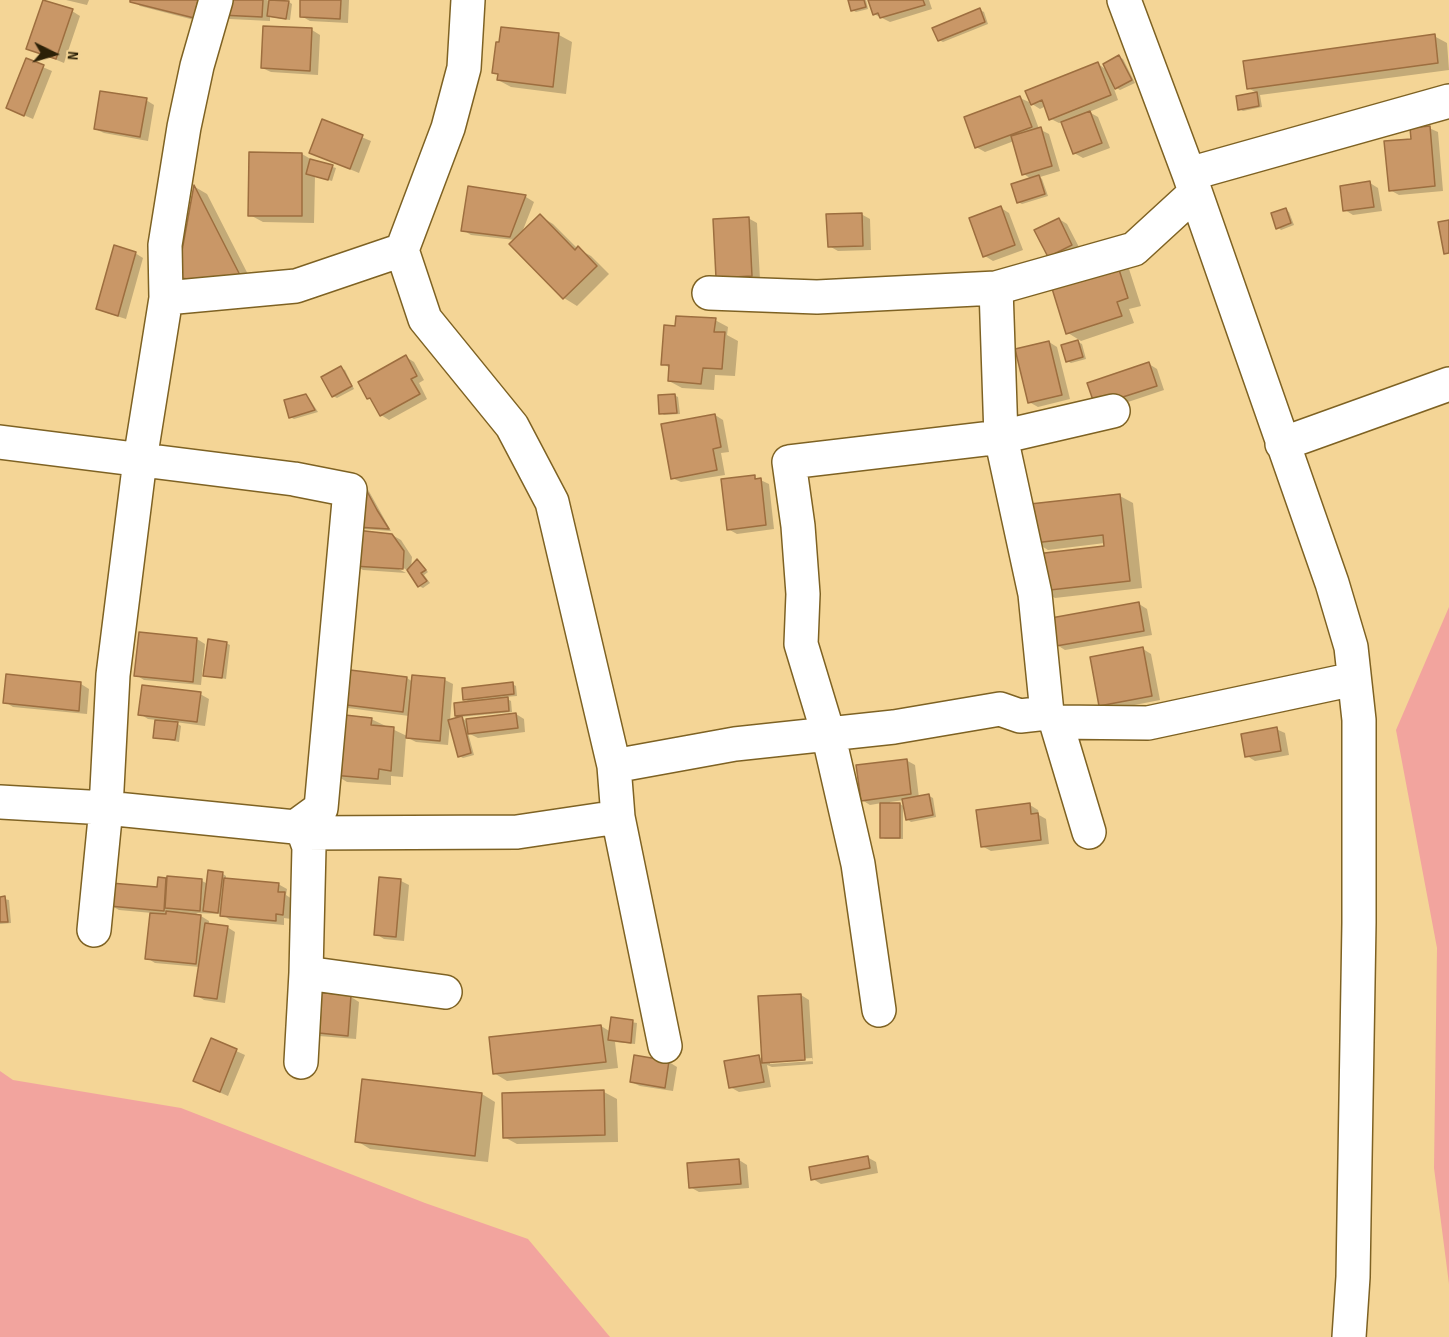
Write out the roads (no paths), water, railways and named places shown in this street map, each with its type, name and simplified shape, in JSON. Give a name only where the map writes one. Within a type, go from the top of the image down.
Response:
[{"type":"street","points":[[94,930],[106,808],[113,675],[140,460],[166,298],[165,245],[184,127],[197,66],[216,0]]},
{"type":"street","points":[[468,0],[464,68],[448,128],[402,250],[424,319],[512,426],[552,502],[614,766],[618,816],[665,1046]]},
{"type":"street","points":[[1124,0],[1192,184],[1332,583],[1351,647],[1359,720],[1359,923],[1353,1277],[1349,1337]]},
{"type":"street","points":[[709,293],[817,297],[996,288],[1134,249],[1192,184],[1449,101]]},
{"type":"street","points":[[166,298],[296,286],[402,250]]},
{"type":"street","points":[[996,288],[1001,437],[1035,594],[1051,718],[1089,832]]},
{"type":"street","points":[[1282,444],[1449,384]]},
{"type":"street","points":[[879,1010],[858,864],[828,733],[801,644],[802,583],[798,526],[789,462],[1001,437],[1113,411]]},
{"type":"street","points":[[0,442],[294,478],[350,490],[321,808],[300,830]]},
{"type":"street","points":[[614,766],[735,744],[894,727],[1000,709],[1020,716],[1148,723],[1354,679]]},
{"type":"street","points":[[0,802],[106,808],[300,830],[517,832],[618,816]]},
{"type":"street","points":[[300,830],[309,847],[301,1062]]},
{"type":"street","points":[[306,973],[445,992]]}]
